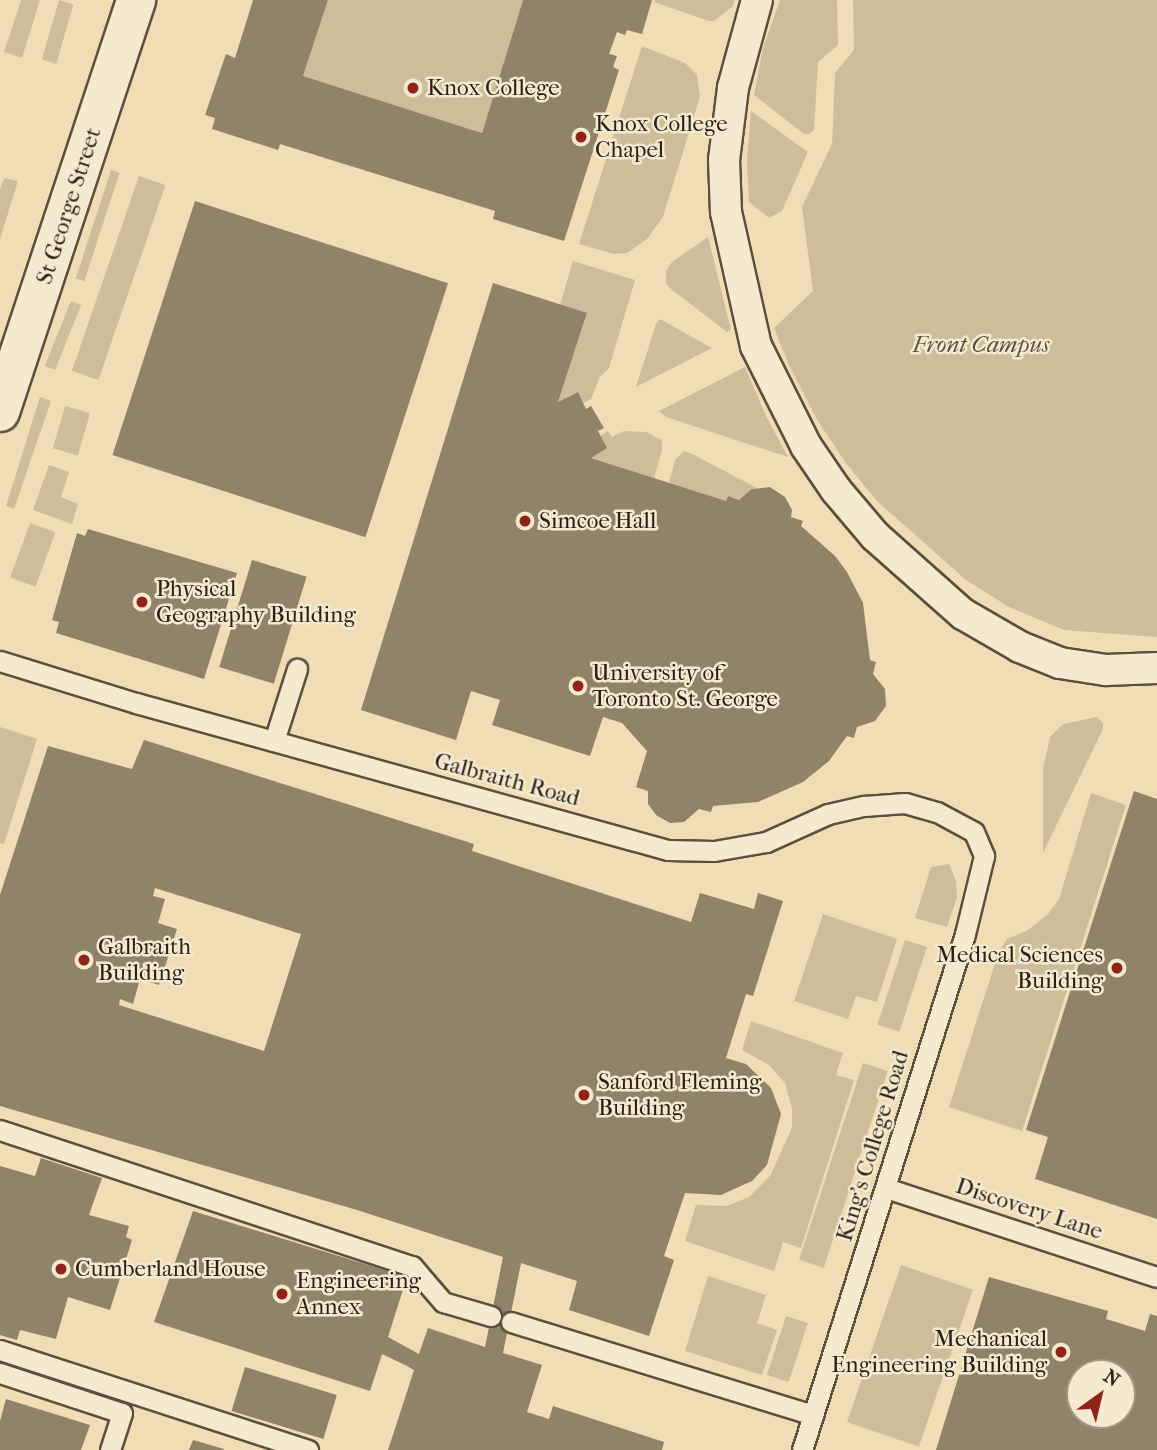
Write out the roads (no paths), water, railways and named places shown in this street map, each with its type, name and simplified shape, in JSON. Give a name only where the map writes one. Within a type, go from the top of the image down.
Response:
[{"type":"street","name":"St George Street","points":[[0,412],[136,0]]},
{"type":"street","points":[[757,0],[733,88],[724,160],[726,212],[756,346],[806,446],[836,490],[876,536],[963,614],[1020,647],[1060,663],[1106,670],[1157,668]]},
{"type":"lane","name":"Galbraith Road","points":[[0,661],[274,741],[668,850],[714,851],[766,842],[828,814],[864,806],[905,803],[934,811],[974,832],[984,856]]},
{"type":"lane","points":[[274,741],[298,669]]},
{"type":"lane","name":"King's College Road","points":[[802,1450],[965,934],[984,856]]},
{"type":"lane","points":[[0,1130],[412,1266],[443,1302],[491,1316]]},
{"type":"lane","name":"Discovery Lane","points":[[886,1188],[1157,1277]]},
{"type":"lane","points":[[511,1322],[813,1415]]},
{"type":"lane","points":[[0,1350],[308,1450]]},
{"type":"lane","points":[[0,1373],[122,1413],[110,1450]]},
{"type":"place","name":"Knox College","points":[[413,88]]},
{"type":"place","name":"Knox College Chapel","points":[[581,137]]},
{"type":"place","name":"Simcoe Hall","points":[[525,521]]},
{"type":"place","name":"Physical Geography Building","points":[[142,602]]},
{"type":"place","name":"University of Toronto St. George","points":[[578,686]]},
{"type":"place","name":"Galbraith Building","points":[[84,960]]},
{"type":"place","name":"Medical Sciences Building","points":[[1117,968]]},
{"type":"place","name":"Sanford Fleming Building","points":[[584,1095]]},
{"type":"place","name":"Cumberland House","points":[[61,1269]]},
{"type":"place","name":"Engineering Annex","points":[[282,1294]]},
{"type":"place","name":"Mechanical Engineering Building","points":[[1061,1352]]},
{"type":"park label","name":"Front Campus","points":[[981,345]]}]
